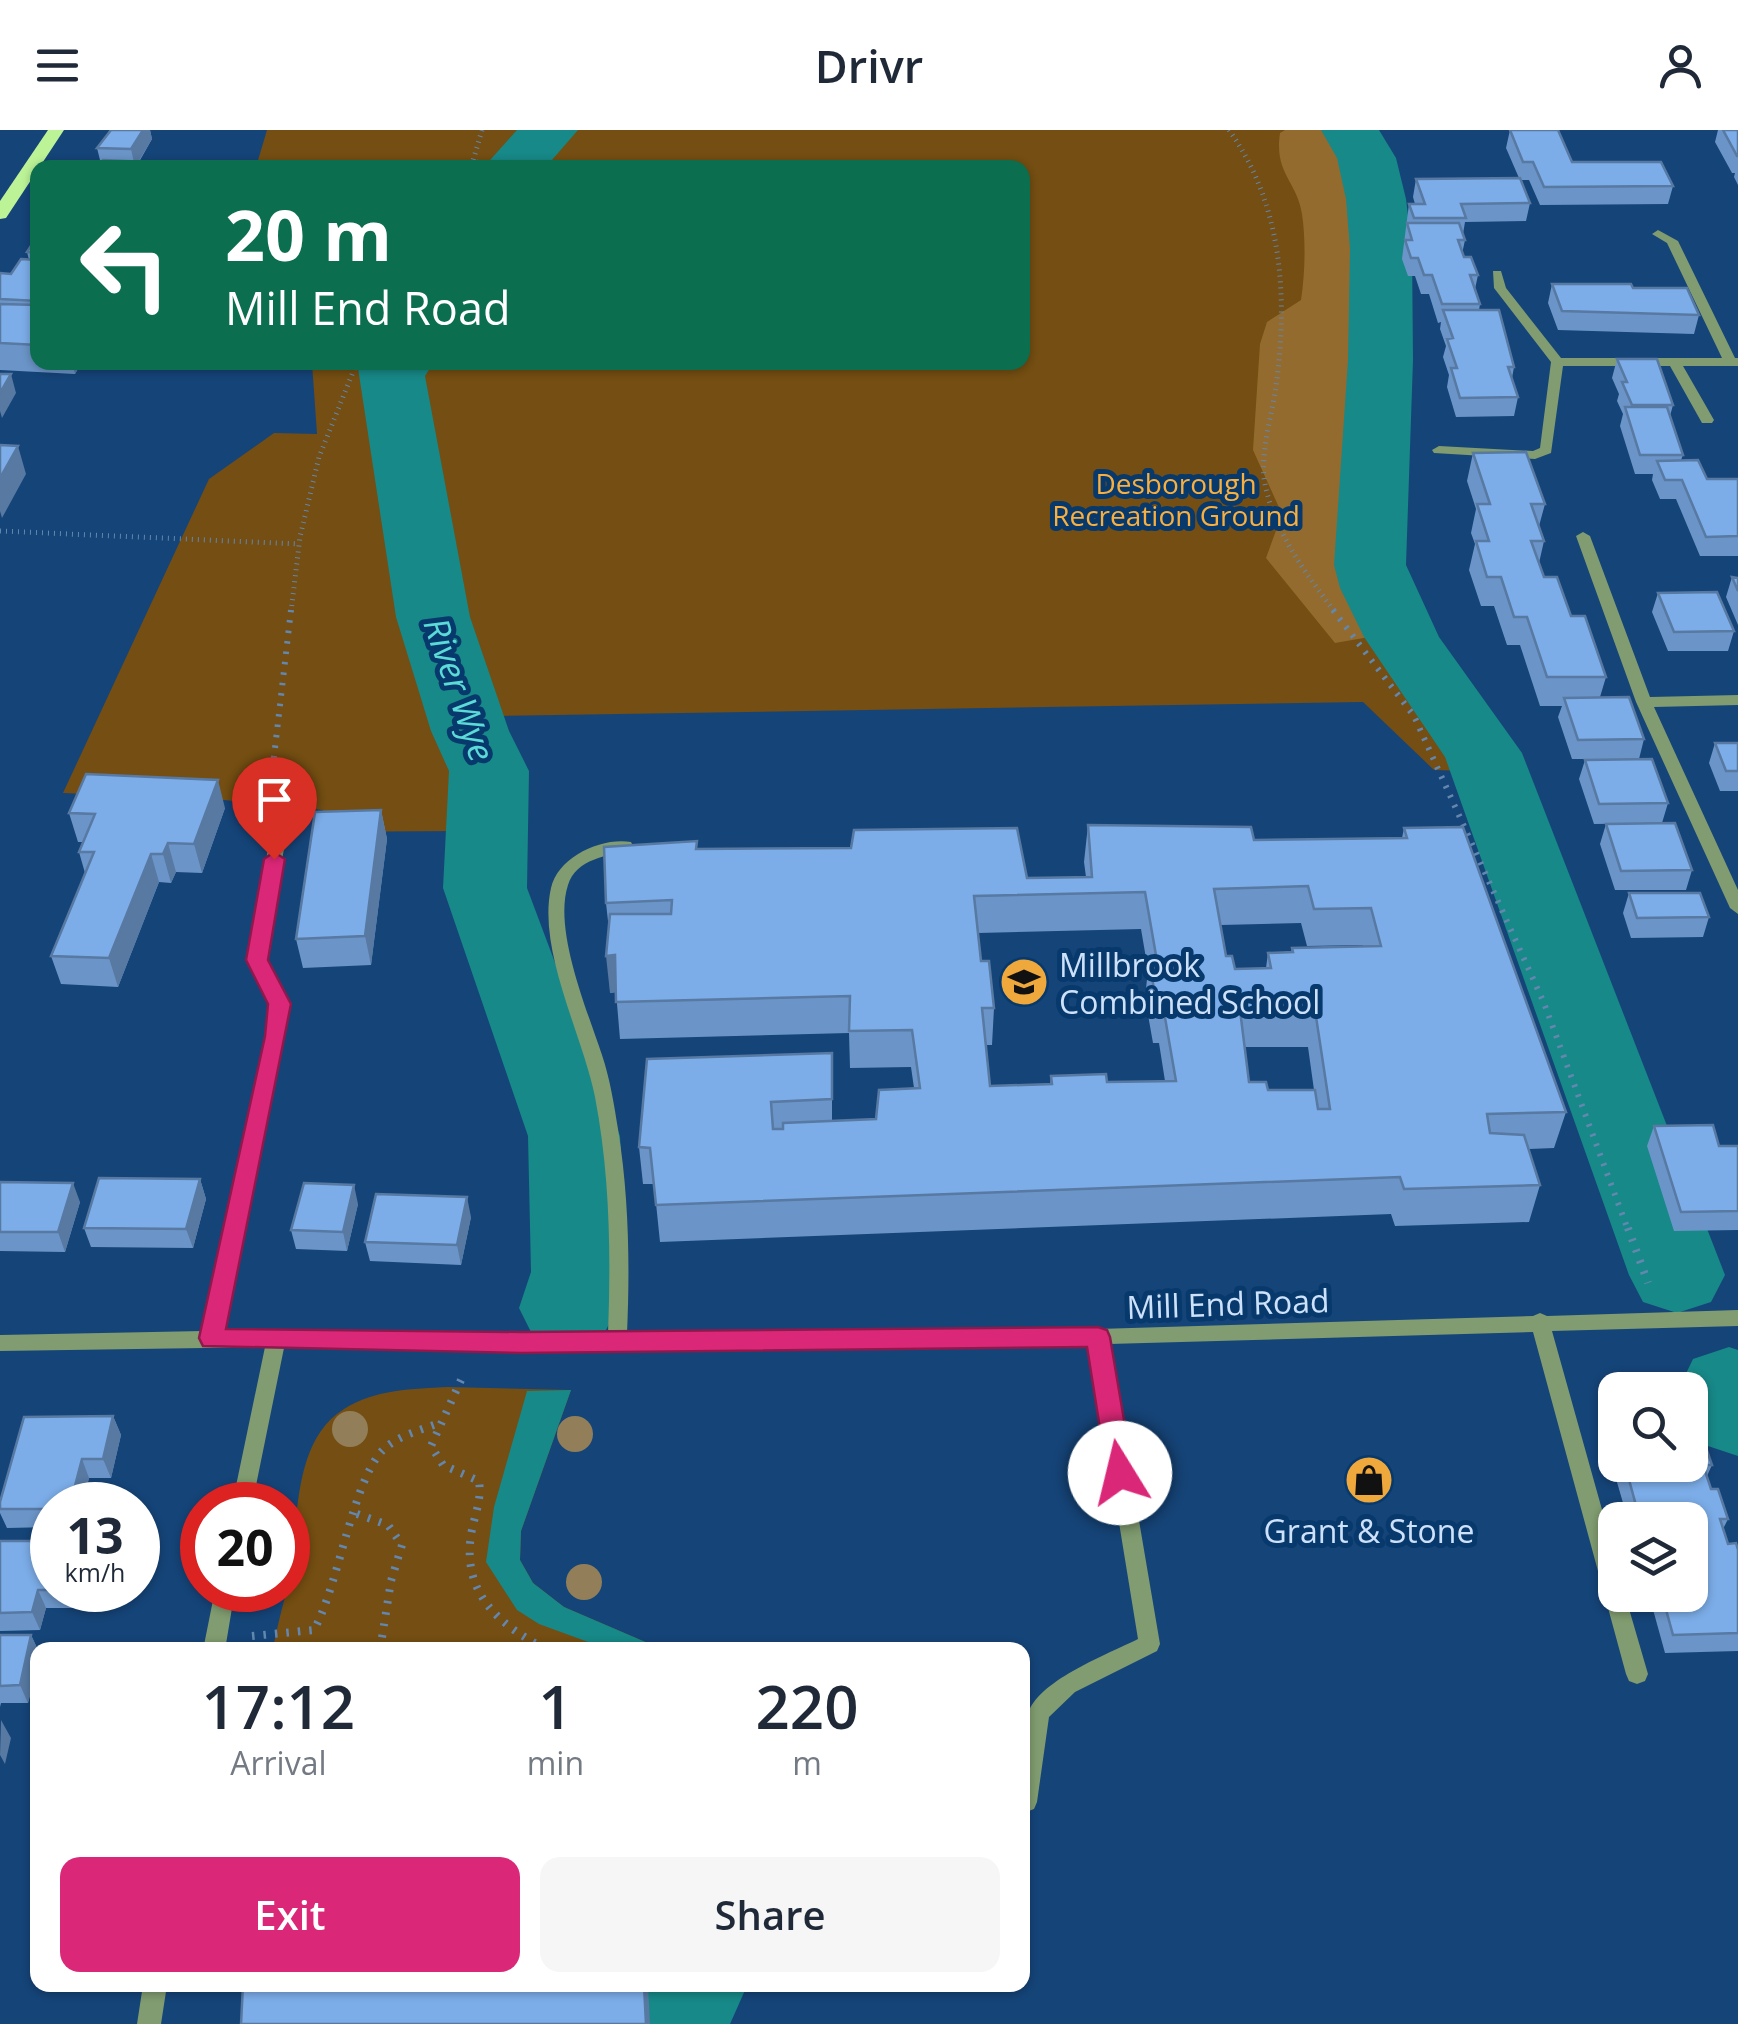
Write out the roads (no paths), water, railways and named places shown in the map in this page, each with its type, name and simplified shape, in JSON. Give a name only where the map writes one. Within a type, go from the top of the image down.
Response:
[{"type":"main road","points":[[36,160],[56,130]]},
{"type":"main road","points":[[0,214],[30,169]]},
{"type":"street","points":[[1557,362],[1734,362],[1672,240],[1658,234]]},
{"type":"street","points":[[1439,450],[1535,455],[1546,450],[1557,362],[1500,288],[1497,274]]},
{"type":"street","points":[[1674,362],[1708,420]]},
{"type":"street","points":[[1583,536],[1644,702],[1738,908]]},
{"type":"street","points":[[1644,702],[1738,700]]},
{"type":"street","points":[[212,1338],[276,1036],[280,1004],[257,960],[280,825]]},
{"type":"street","points":[[617,1342],[614,1176],[608,1126],[594,1058],[574,1003],[560,924],[559,884],[578,859],[616,847],[647,845]]},
{"type":"street","name":"Mill End Road","points":[[0,1343],[212,1338],[617,1342],[1098,1337],[1738,1318]]},
{"type":"street","points":[[1540,1322],[1598,1532]]},
{"type":"street","points":[[1030,1772],[1038,1712],[1067,1684],[1149,1644],[1098,1337]]},
{"type":"street","points":[[247,1482],[276,1341]]},
{"type":"street","points":[[215,1642],[221,1612]]},
{"type":"street","points":[[1620,1612],[1637,1674]]},
{"type":"street","points":[[149,2024],[155,1992]]},
{"type":"waterway","name":"River Wye","points":[[520,160],[549,130]]},
{"type":"waterway","points":[[1350,130],[1366,158],[1376,199],[1381,249],[1370,565],[1401,637],[1483,753],[1677,1275]]},
{"type":"waterway","name":"River Wye","points":[[391,370],[433,617],[470,731],[489,771],[485,888],[574,1136],[579,1272],[568,1308]]},
{"type":"waterway","points":[[1729,1388],[1738,1414]]},
{"type":"place","name":"Millbrook Combined School","points":[[1024,982]]},
{"type":"place","name":"Grant & Stone","points":[[1369,1480]]},
{"type":"park label","name":"Desborough Recreation Ground","points":[[1176,499]]}]
